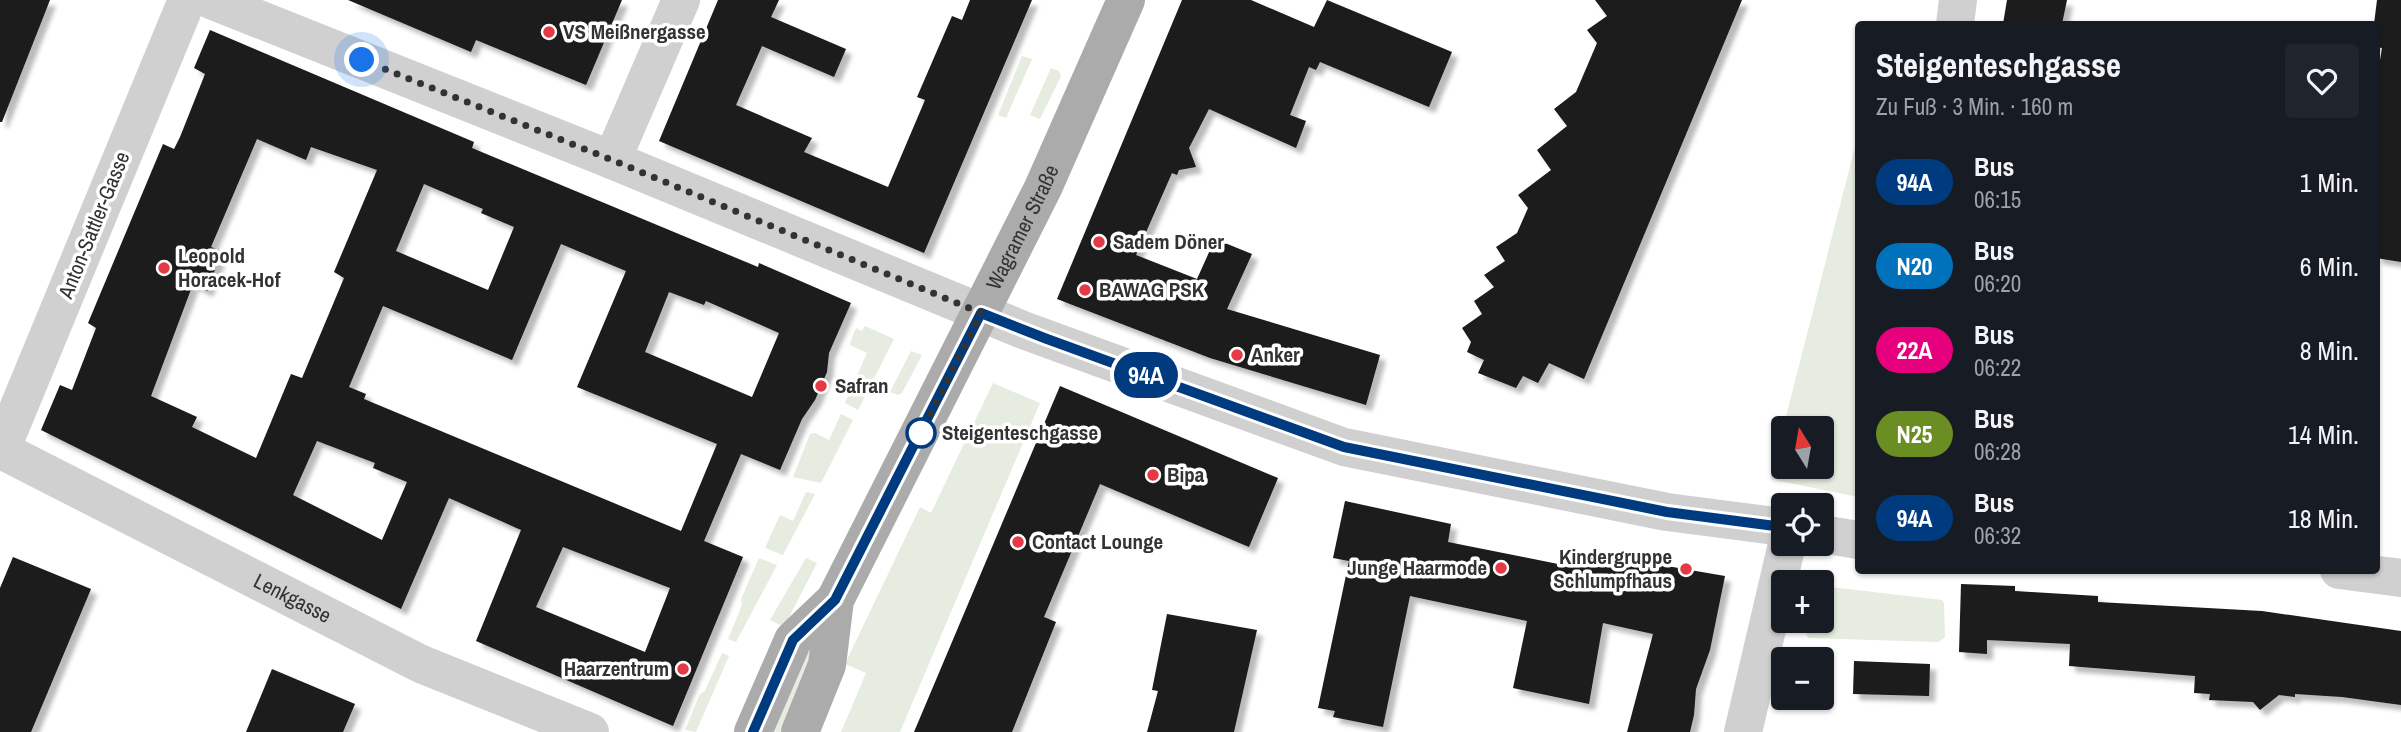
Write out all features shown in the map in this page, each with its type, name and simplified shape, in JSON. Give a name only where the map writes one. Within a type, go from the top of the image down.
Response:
[{"type":"main road","name":"Wagramer Straße","points":[[753,732],[793,640],[835,600],[1043,188],[1126,0]]},
{"type":"main road","name":"Wagramer Straße","points":[[800,732],[827,665],[835,600]]},
{"type":"street","name":"Anton-Sattler-Gasse","points":[[1,450],[187,0]]},
{"type":"street","points":[[211,0],[612,160],[981,313],[1344,447],[1667,512],[1771,525]]},
{"type":"street","points":[[612,160],[681,0]]},
{"type":"street","points":[[1955,21],[1958,0]]},
{"type":"street","name":"Lenkgasse","points":[[1,450],[421,664],[590,732]]},
{"type":"street","points":[[1834,536],[1855,540]]},
{"type":"street","points":[[1743,732],[1784,556]]},
{"type":"street","points":[[2370,574],[2401,578]]},
{"type":"shaded area","points":[[1022,56],[1032,59],[1006,118],[998,115]]},
{"type":"shaded area","points":[[1051,68],[1059,71],[1061,76],[1040,119],[1030,115]]},
{"type":"shaded area","points":[[1855,147],[1855,496],[1775,480],[1834,480],[1834,416],[1786,416]]},
{"type":"shaded area","points":[[865,326],[894,339],[858,410],[845,403],[867,353],[850,343],[856,328],[862,331]]},
{"type":"shaded area","points":[[911,351],[922,355],[902,393],[898,395],[890,392]]},
{"type":"shaded area","points":[[993,383],[1040,403],[900,732],[841,732],[866,673],[845,664],[920,507],[931,513]]},
{"type":"shaded area","points":[[841,414],[853,420],[821,483],[793,477],[810,434],[815,433],[829,440]]},
{"type":"shaded area","points":[[806,492],[815,494],[783,555],[765,548],[780,515],[793,521]]},
{"type":"shaded area","points":[[759,558],[777,565],[736,642],[728,639],[742,605],[741,599]]},
{"type":"shaded area","points":[[806,558],[817,563],[786,623],[780,625],[770,620]]},
{"type":"shaded area","points":[[1834,587],[1942,600],[1944,603],[1945,637],[1939,642],[1808,638],[1806,633],[1834,633]]},
{"type":"shaded area","points":[[808,647],[812,660],[781,732],[769,732]]},
{"type":"shaded area","points":[[722,653],[729,656],[696,732],[685,730],[700,694],[705,691]]},
{"type":"building","points":[[0,0],[50,0],[2,122],[0,122]]},
{"type":"building","points":[[348,0],[622,0],[586,85],[476,40],[471,52]]},
{"type":"building","points":[[718,0],[779,0],[771,17],[846,49],[834,77],[762,46],[736,105],[812,138],[804,152],[888,187],[925,100],[917,97],[952,16],[962,20],[970,0],[1032,0],[924,253],[659,141]]},
{"type":"building","points":[[1182,0],[1251,0],[1314,27],[1327,0],[1452,52],[1429,107],[1320,62],[1316,70],[1309,67],[1290,115],[1306,121],[1296,148],[1209,109],[1189,148],[1196,167],[1179,170],[1177,175],[1172,173],[1136,255],[1197,279],[1215,239],[1252,254],[1227,309],[1380,355],[1366,405],[1210,358],[1057,299]]},
{"type":"building","points":[[1595,0],[1742,0],[1584,379],[1549,363],[1538,383],[1523,376],[1516,388],[1478,373],[1484,360],[1467,352],[1471,342],[1462,328],[1482,314],[1474,301],[1494,287],[1484,275],[1505,261],[1496,247],[1517,233],[1528,208],[1518,195],[1551,170],[1537,150],[1567,126],[1554,109],[1576,92],[1597,43],[1587,30],[1607,16]]},
{"type":"building","points":[[2007,0],[2067,0],[2063,21],[2004,21]]},
{"type":"building","points":[[2377,0],[2401,0],[2401,262],[2380,259],[2382,48],[2380,21],[2374,21]]},
{"type":"building","points":[[210,30],[474,142],[472,148],[758,267],[759,263],[851,303],[829,353],[827,372],[815,400],[802,419],[780,470],[741,454],[704,541],[743,557],[673,726],[476,641],[521,530],[449,498],[401,609],[41,430],[60,385],[72,390],[96,328],[88,323],[163,144],[174,149],[180,137],[205,74],[194,68]],"holes":[[[257,139],[306,160],[311,147],[377,170],[334,272],[344,278],[302,378],[291,374],[256,458],[192,427],[197,417],[151,396],[193,284],[207,291],[222,251],[211,247]],[[424,184],[483,209],[481,213],[514,227],[488,290],[396,251]],[[561,244],[626,271],[577,387],[717,444],[681,531],[364,399],[366,394],[349,387],[383,306],[512,360]],[[669,292],[704,305],[706,301],[779,333],[752,397],[645,352]],[[317,441],[375,463],[373,468],[407,482],[382,540],[293,495]],[[563,547],[670,588],[645,652],[536,607]]]},
{"type":"building","points":[[1060,386],[1278,478],[1249,547],[1100,484],[1044,617],[1056,622],[1012,732],[914,732]]},
{"type":"building","points":[[1345,501],[1451,524],[1448,542],[1563,565],[1568,549],[1725,576],[1710,650],[1696,689],[1690,732],[1627,732],[1653,634],[1603,623],[1589,704],[1513,688],[1527,621],[1410,596],[1383,727],[1333,717],[1335,711],[1318,708],[1349,561],[1333,558]]},
{"type":"building","points":[[13,557],[91,589],[31,732],[0,732],[0,588]]},
{"type":"building","points":[[1961,584],[2015,586],[2015,591],[2098,596],[2098,602],[2262,611],[2401,631],[2401,705],[2295,694],[2295,697],[2279,695],[2260,710],[2253,702],[2209,700],[2210,694],[2194,693],[2195,676],[2069,666],[2070,644],[1987,640],[1987,654],[1959,652]]},
{"type":"building","points":[[1167,614],[1257,630],[1234,732],[1147,732],[1158,691],[1152,690]]},
{"type":"building","points":[[1854,661],[1930,664],[1929,696],[1853,694]]},
{"type":"building","points":[[272,669],[355,704],[343,732],[246,732]]},
{"type":"bus line","name":"94A","points":[[753,732],[793,640],[835,600],[981,313],[1344,447],[1667,512],[1771,525]]},
{"type":"place","name":"VS Meißnergasse","points":[[549,32]]},
{"type":"place","name":"Sadem Döner","points":[[1099,242]]},
{"type":"place","name":"Leopold Horacek-Hof","points":[[164,268]]},
{"type":"place","name":"BAWAG PSK","points":[[1085,290]]},
{"type":"place","name":"Anker","points":[[1237,355]]},
{"type":"place","name":"Safran","points":[[821,386]]},
{"type":"place","name":"Steigenteschgasse","points":[[921,433]]},
{"type":"place","name":"Bipa","points":[[1153,475]]},
{"type":"place","name":"Contact Lounge","points":[[1018,542]]},
{"type":"place","name":"Junge Haarmode","points":[[1501,568]]},
{"type":"place","name":"Kindergruppe Schlumpfhaus","points":[[1686,569]]},
{"type":"place","name":"Haarzentrum","points":[[683,669]]},
{"type":"route","points":[[362,60],[981,313],[921,433]]}]
